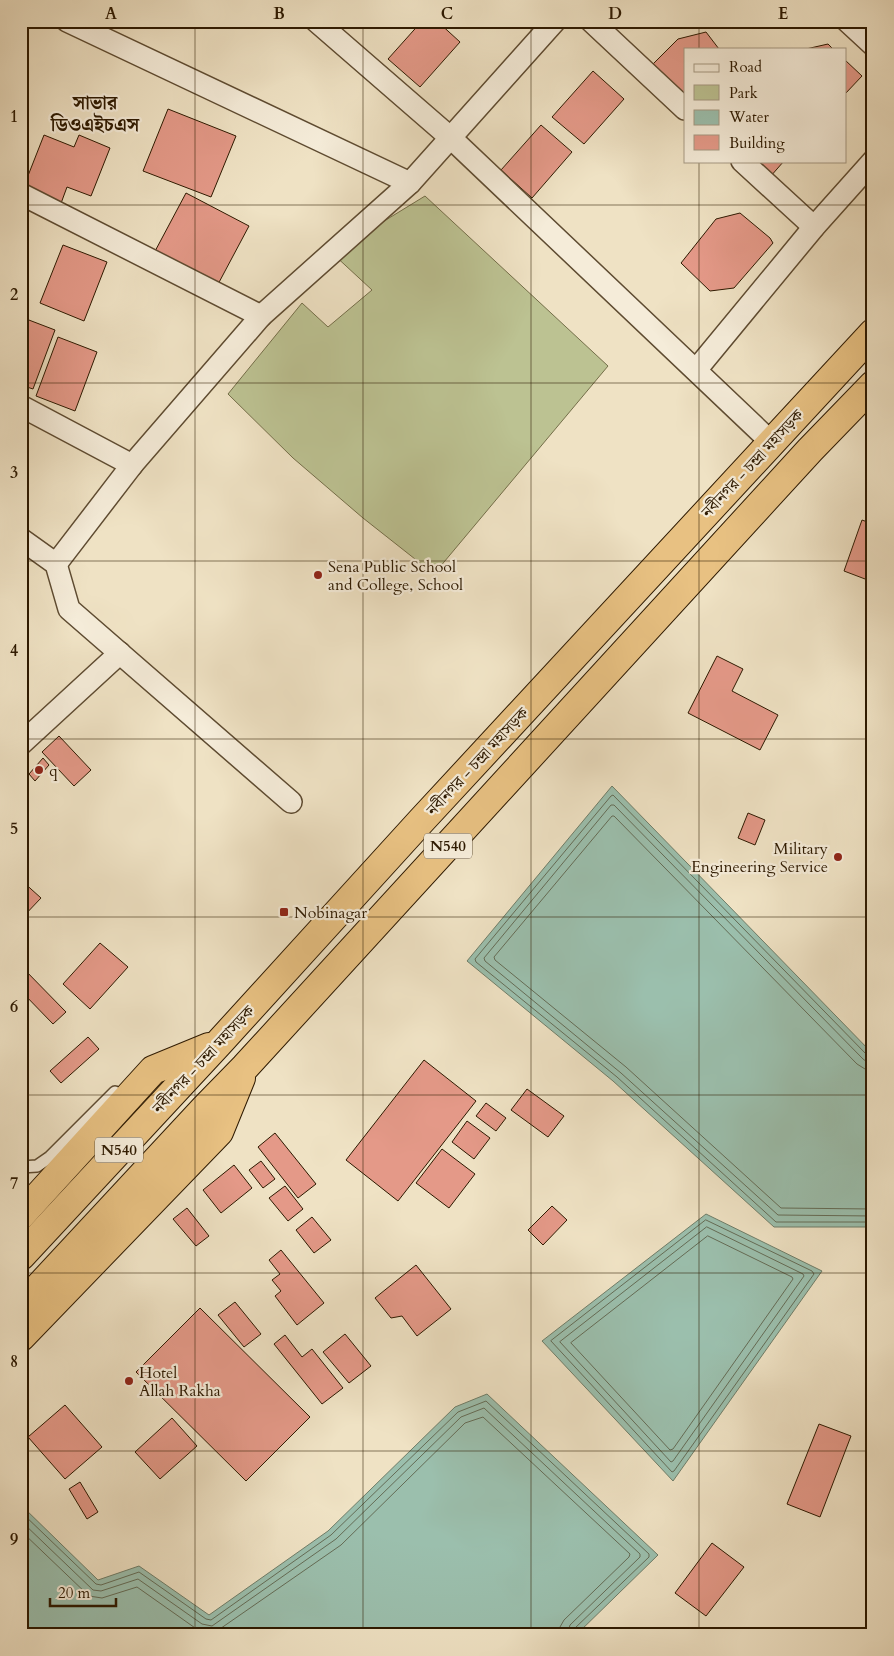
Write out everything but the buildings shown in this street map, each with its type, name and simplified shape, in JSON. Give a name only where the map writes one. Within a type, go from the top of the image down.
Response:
[{"type":"highway","name":"নবীনগর - চন্দ্রা মহাসড়ক","points":[[21,1256],[873,333]]},
{"type":"highway","name":"নবীনগর - চন্দ্রা মহাসড়ক","points":[[21,1306],[245,1067],[790,472],[872,387]]},
{"type":"highway","points":[[21,1215],[153,1070],[218,1044]]},
{"type":"highway","points":[[21,1337],[220,1132],[245,1067]]},
{"type":"street","points":[[67,21],[410,183]]},
{"type":"street","points":[[316,21],[452,139],[771,442]]},
{"type":"street","points":[[56,564],[132,465],[261,316],[410,183],[452,139],[555,21]]},
{"type":"street","points":[[591,21],[684,107]]},
{"type":"street","points":[[846,21],[873,45]]},
{"type":"street","points":[[696,370],[814,227],[873,161]]},
{"type":"street","points":[[743,162],[814,227]]},
{"type":"street","points":[[23,198],[261,316]]},
{"type":"street","points":[[21,406],[132,465]]},
{"type":"street","points":[[21,539],[56,564],[69,609],[291,802]]},
{"type":"street","points":[[21,744],[120,652]]},
{"type":"lane","points":[[139,1068],[147,1060],[161,1055],[218,1044]]},
{"type":"lane","points":[[21,1167],[37,1166],[50,1158],[125,1082]]},
{"type":"green space","points":[[425,196],[608,366],[434,574],[363,518],[293,458],[228,394],[302,303],[328,327],[372,290],[332,253]]},
{"type":"water","points":[[612,786],[873,1054],[873,1227],[774,1227],[613,1081],[467,961]]},
{"type":"water","points":[[706,1214],[822,1271],[673,1481],[542,1341]]},
{"type":"water","points":[[487,1394],[658,1555],[576,1635],[21,1635],[21,1505],[98,1580],[139,1566],[209,1615],[328,1531],[455,1407]]},
{"type":"place","name":"Sena Public School and College, School","points":[[318,575]]},
{"type":"place","name":"q","points":[[39,770]]},
{"type":"place","name":"Military Engineering Service","points":[[838,857]]},
{"type":"place","name":"Nobinagar","points":[[284,912]]},
{"type":"place","name":"Hotel Allah Rakha","points":[[129,1381]]},
{"type":"district","name":"সাভার ডিওএইচএস","points":[[95,113]]}]
